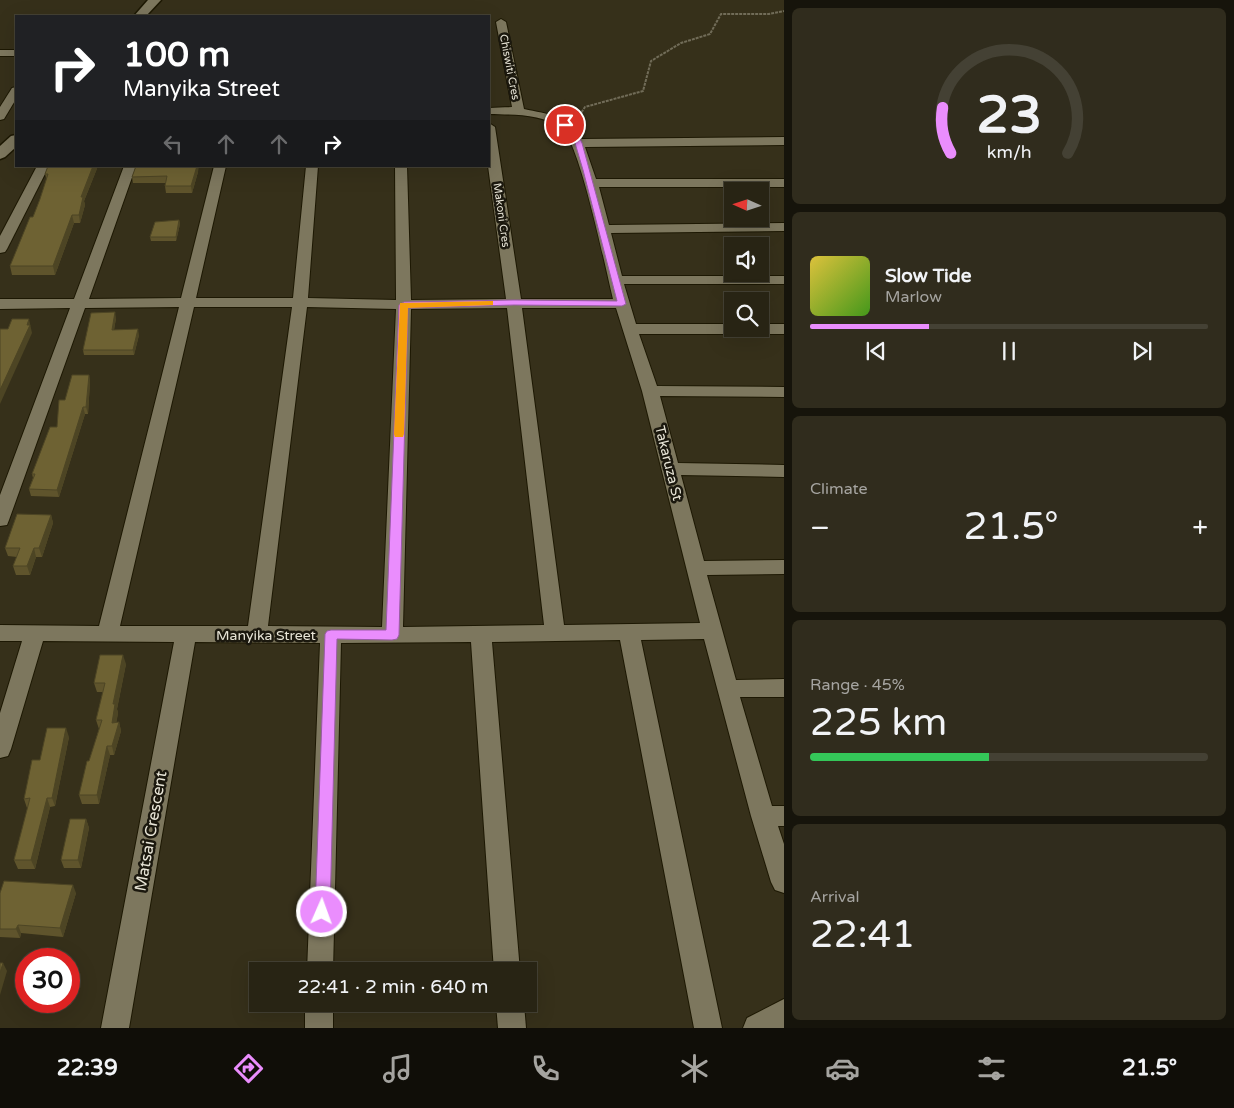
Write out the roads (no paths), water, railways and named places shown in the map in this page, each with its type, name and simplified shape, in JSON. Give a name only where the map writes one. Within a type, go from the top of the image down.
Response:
[{"type":"street","points":[[143,15],[155,0]]},
{"type":"street","name":"Chiswiti Cres","points":[[501,22],[519,111]]},
{"type":"street","points":[[0,53],[15,53]]},
{"type":"street","points":[[0,116],[15,92]]},
{"type":"street","points":[[490,111],[519,111],[553,119],[565,125],[576,137],[784,141]]},
{"type":"street","name":"Makoni Cres","points":[[490,134],[514,303]]},
{"type":"street","name":"Takaruza St","points":[[576,137],[591,183],[622,304],[650,391],[694,568],[727,689],[774,816],[784,882]]},
{"type":"street","points":[[0,154],[15,140]]},
{"type":"street","points":[[0,249],[42,167]]},
{"type":"street","points":[[0,520],[130,167]]},
{"type":"street","points":[[108,633],[220,167]]},
{"type":"street","points":[[257,634],[309,228],[312,167]]},
{"type":"street","points":[[392,635],[404,305],[401,167]]},
{"type":"street","points":[[591,183],[784,183]]},
{"type":"street","points":[[602,229],[784,227]]},
{"type":"street","points":[[617,280],[784,280]]},
{"type":"street","points":[[0,304],[300,302],[404,305],[622,304]]},
{"type":"street","points":[[514,303],[555,633]]},
{"type":"street","points":[[631,329],[784,329]]},
{"type":"street","points":[[650,391],[784,392]]},
{"type":"street","points":[[670,469],[784,471]]},
{"type":"street","points":[[694,568],[784,567]]},
{"type":"street","name":"Manyika Street","points":[[0,633],[392,635],[712,631]]},
{"type":"street","points":[[629,632],[708,1028]]},
{"type":"street","points":[[481,633],[506,962]]},
{"type":"street","points":[[0,749],[35,634]]},
{"type":"street","points":[[320,962],[331,634]]},
{"type":"street","name":"Matsai Crescent","points":[[114,1028],[186,635]]},
{"type":"street","points":[[727,689],[784,688]]},
{"type":"street","points":[[319,1012],[319,1028]]},
{"type":"street","points":[[511,1012],[512,1028]]},
{"type":"street","points":[[757,1028],[784,1013]]}]
